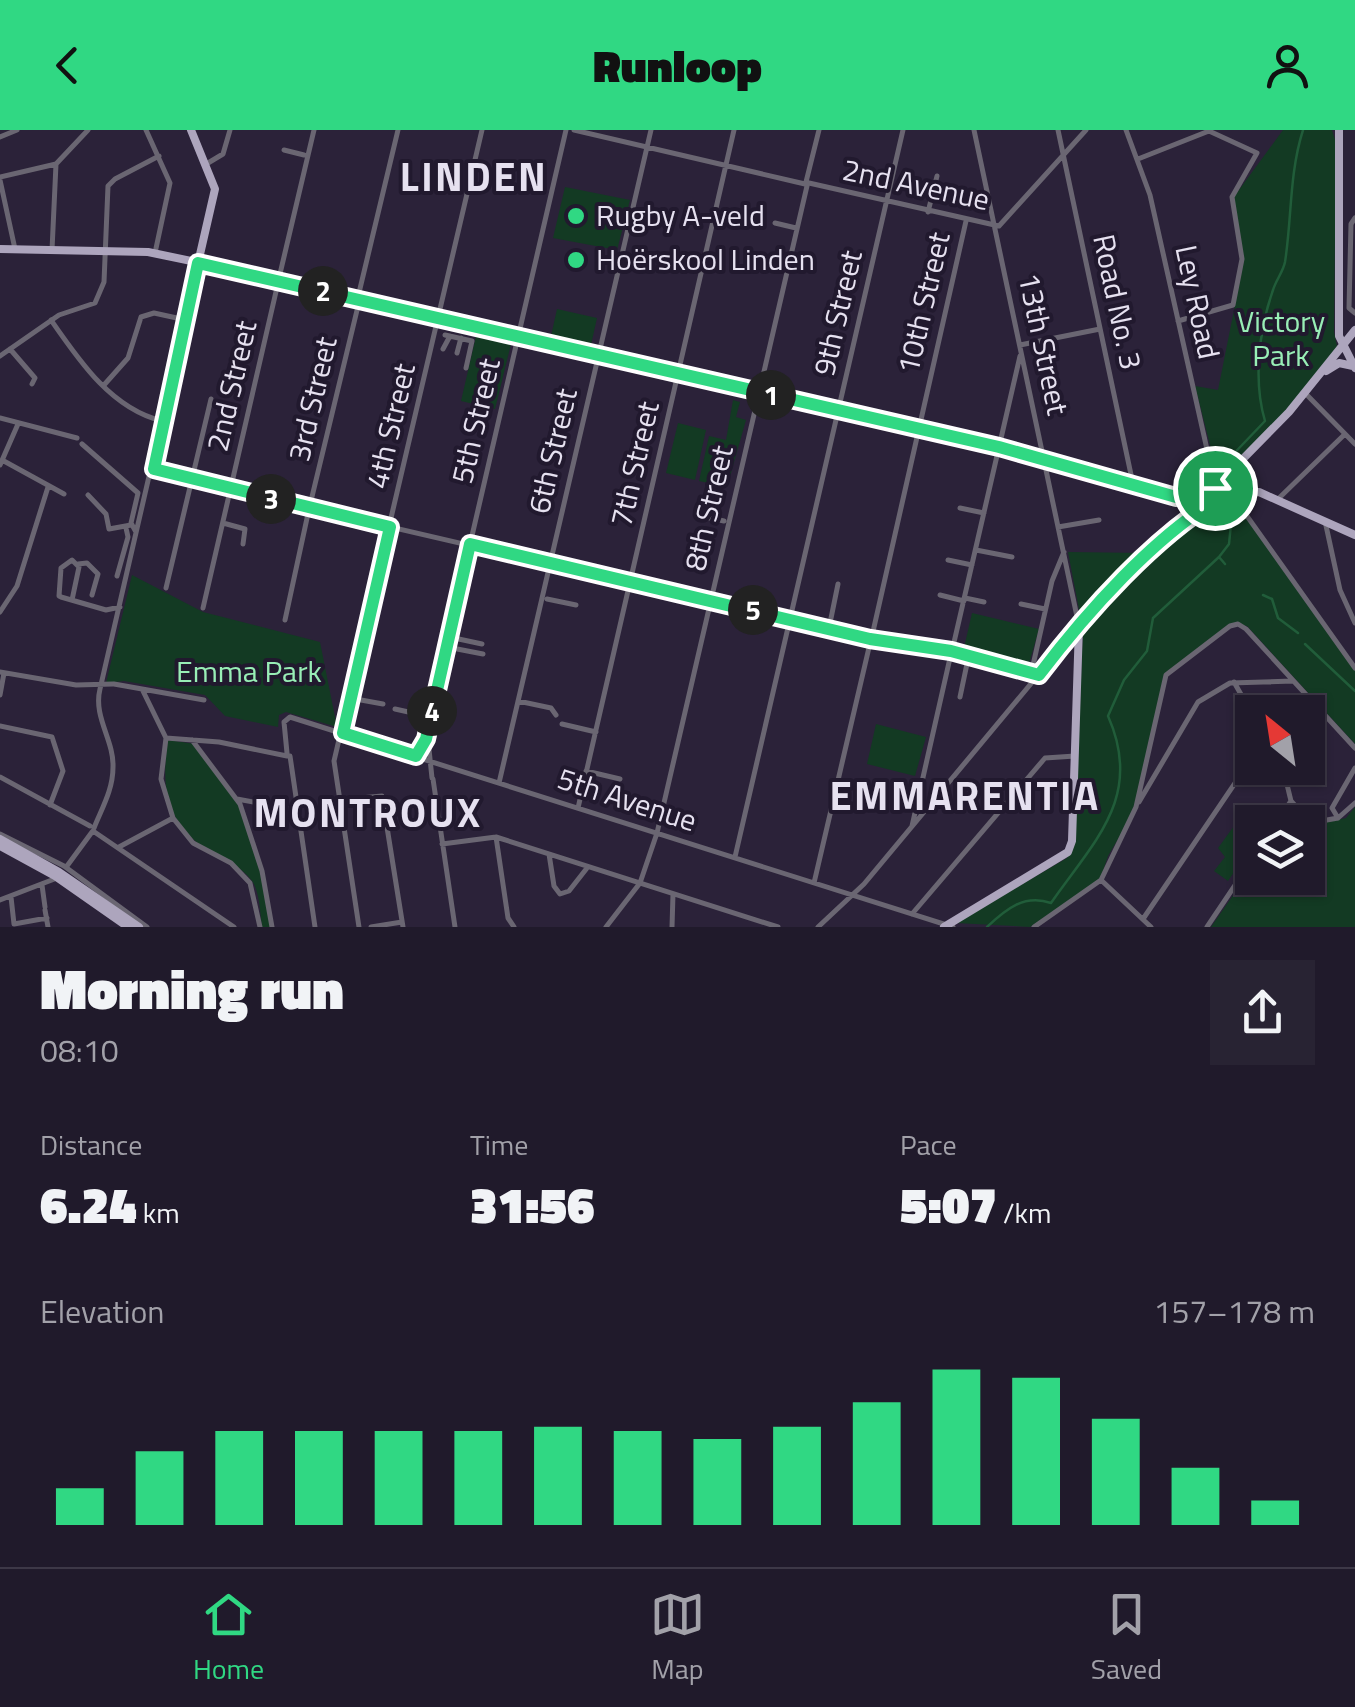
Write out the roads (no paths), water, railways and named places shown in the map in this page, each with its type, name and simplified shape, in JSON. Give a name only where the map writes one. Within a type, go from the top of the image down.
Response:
[{"type":"main road","points":[[191,130],[208,164],[215,193],[198,263]]},
{"type":"main road","points":[[1336,130],[1341,161],[1341,347],[1354,367]]},
{"type":"main road","points":[[0,249],[154,253],[999,447],[1184,498],[1256,492],[1355,535]]},
{"type":"main road","points":[[1190,514],[1221,492],[1355,331],[1346,326],[1340,310]]},
{"type":"main road","points":[[1304,394],[1326,371],[1341,347]]},
{"type":"main road","points":[[1326,371],[1340,363],[1354,367]]},
{"type":"main road","points":[[1184,498],[1190,514]]},
{"type":"main road","points":[[948,926],[1068,852],[1075,756],[1074,639],[1079,626],[1205,498]]},
{"type":"main road","points":[[0,839],[61,871],[139,927]]},
{"type":"main road","points":[[61,871],[128,927]]},
{"type":"street","points":[[0,137],[18,130]]},
{"type":"street","points":[[15,250],[0,179],[56,164],[88,130]]},
{"type":"street","points":[[146,130],[170,183],[154,253]]},
{"type":"street","points":[[208,164],[224,154],[230,130]]},
{"type":"street","name":"2nd Street","points":[[204,608],[314,130]]},
{"type":"street","name":"3rd Street","points":[[285,620],[398,130]]},
{"type":"street","name":"4th Street","points":[[359,927],[334,761],[482,130]]},
{"type":"street","name":"2nd Avenue","points":[[570,130],[966,221],[995,226],[1006,222]]},
{"type":"street","name":"5th Street","points":[[429,760],[426,739],[430,719],[570,130]]},
{"type":"street","name":"6th Street","points":[[500,783],[650,130]]},
{"type":"street","name":"7th Street","points":[[578,808],[734,130]]},
{"type":"street","name":"8th Street","points":[[606,927],[640,883],[657,833],[819,130]]},
{"type":"street","name":"9th Street","points":[[734,858],[903,130]]},
{"type":"street","name":"13th Street","points":[[974,130],[1079,626]]},
{"type":"street","name":"Road No. 3","points":[[1058,130],[1133,484]]},
{"type":"street","name":"2nd Avenue","points":[[997,235],[1086,130]]},
{"type":"street","name":"Ley Road","points":[[1126,130],[1150,195],[1221,492]]},
{"type":"street","points":[[1138,158],[1209,131],[1257,153],[1232,197],[1242,255],[1233,305],[1178,321]]},
{"type":"street","points":[[284,150],[304,155]]},
{"type":"street","points":[[0,356],[51,320],[95,303],[104,282],[109,184],[159,156]]},
{"type":"street","points":[[52,250],[56,164]]},
{"type":"street","points":[[928,212],[937,176]]},
{"type":"street","points":[[1355,218],[1351,224],[1348,308],[1355,314]]},
{"type":"street","name":"10th Street","points":[[814,883],[966,221]]},
{"type":"street","points":[[775,223],[796,228]]},
{"type":"street","points":[[0,900],[42,885],[61,871],[91,830],[109,796],[114,765],[98,706],[100,685],[198,263]]},
{"type":"street","points":[[104,385],[128,358],[141,317],[151,312],[186,320]]},
{"type":"street","points":[[51,320],[81,363],[104,385],[137,415],[162,421]]},
{"type":"street","points":[[912,827],[1020,349],[1100,328]]},
{"type":"street","points":[[442,349],[447,336],[472,341],[466,368]]},
{"type":"street","points":[[457,354],[460,338]]},
{"type":"street","points":[[10,349],[25,372]]},
{"type":"street","points":[[1304,394],[1355,444]]},
{"type":"street","points":[[166,588],[211,399]]},
{"type":"street","points":[[0,418],[80,441],[138,493],[117,576]]},
{"type":"street","points":[[18,424],[1,463],[64,494]]},
{"type":"street","points":[[1278,500],[1345,434]]},
{"type":"street","points":[[152,471],[1039,675]]},
{"type":"street","points":[[0,612],[18,586],[48,487]]},
{"type":"street","points":[[1221,492],[1355,668]]},
{"type":"street","points":[[88,494],[106,514],[108,528],[128,526],[136,532]]},
{"type":"street","points":[[960,508],[984,513]]},
{"type":"street","points":[[696,515],[724,521]]},
{"type":"street","points":[[1058,527],[1100,520]]},
{"type":"street","points":[[1325,521],[1341,594],[1355,623]]},
{"type":"street","points":[[223,523],[245,529],[243,544]]},
{"type":"street","points":[[976,550],[1012,557]]},
{"type":"street","points":[[1030,674],[1045,609],[1064,552]]},
{"type":"street","points":[[92,596],[98,574],[87,563],[72,560],[63,564],[56,582],[59,596],[108,610],[120,607]]},
{"type":"street","points":[[948,560],[972,566]]},
{"type":"street","points":[[72,600],[78,564]]},
{"type":"street","points":[[829,628],[838,584]]},
{"type":"street","points":[[940,595],[984,602]]},
{"type":"street","points":[[547,599],[576,606]]},
{"type":"street","points":[[1021,604],[1045,609]]},
{"type":"street","points":[[1136,807],[1166,675],[1230,626],[1244,627],[1355,748]]},
{"type":"street","points":[[454,638],[482,644]]},
{"type":"street","points":[[818,927],[852,895],[1074,639]]},
{"type":"street","points":[[452,648],[483,654]]},
{"type":"street","points":[[960,697],[968,660]]},
{"type":"street","points":[[0,694],[2,673],[114,684],[204,700]]},
{"type":"street","points":[[1034,927],[1101,880],[1136,807],[1194,706],[1234,682],[1294,681]]},
{"type":"street","points":[[1234,682],[1241,695]]},
{"type":"street","points":[[142,689],[166,738],[161,780],[173,818],[194,843],[230,863],[250,884],[260,927]]},
{"type":"street","points":[[350,698],[383,704]]},
{"type":"street","points":[[518,701],[552,708],[556,715]]},
{"type":"street","points":[[395,709],[423,711],[430,719]]},
{"type":"street","name":"5th Avenue","points":[[287,755],[287,717],[948,926]]},
{"type":"street","name":"5th Street","points":[[429,760],[430,719]]},
{"type":"street","points":[[562,724],[596,732]]},
{"type":"street","points":[[0,726],[52,737],[63,771],[50,805]]},
{"type":"street","points":[[166,738],[287,755],[315,927]]},
{"type":"street","points":[[416,756],[426,739]]},
{"type":"street","points":[[192,740],[237,799],[262,871],[272,927]]},
{"type":"street","points":[[912,914],[1045,758],[1075,756]]},
{"type":"street","points":[[429,760],[455,927]]},
{"type":"street","points":[[1325,818],[1355,768]]},
{"type":"street","points":[[586,771],[620,779]]},
{"type":"street","points":[[1142,775],[1152,780]]},
{"type":"street","points":[[0,777],[119,847],[234,927]]},
{"type":"street","points":[[1143,919],[1235,783]]},
{"type":"street","points":[[1286,785],[1294,805]]},
{"type":"street","points":[[340,800],[378,794],[384,804],[402,924],[370,927]]},
{"type":"street","points":[[237,799],[297,810]]},
{"type":"street","points":[[1325,821],[1338,818],[1355,803]]},
{"type":"street","points":[[1332,808],[1338,818]]},
{"type":"street","points":[[119,847],[173,818]]},
{"type":"street","points":[[442,844],[496,837],[778,927]]},
{"type":"street","points":[[496,837],[508,918],[514,927]]},
{"type":"street","points":[[549,854],[554,886],[560,894],[569,891],[588,867]]},
{"type":"street","points":[[61,871],[147,927]]},
{"type":"street","points":[[1101,880],[1151,927]]},
{"type":"street","points":[[42,885],[48,927]]},
{"type":"street","points":[[1206,927],[1235,885]]},
{"type":"street","points":[[672,927],[673,894]]},
{"type":"street","points":[[11,897],[14,926],[47,918]]},
{"type":"waterway","points":[[1222,466],[1265,421],[1259,389],[1261,338],[1268,305],[1285,262],[1293,180],[1303,130]]},
{"type":"waterway","points":[[1225,564],[1219,557],[1229,544],[1232,514]]},
{"type":"waterway","points":[[987,927],[1008,909],[1024,902],[1051,903],[1097,838],[1117,794],[1120,771],[1118,745],[1108,716],[1124,680],[1147,651],[1153,618],[1219,557]]},
{"type":"waterway","points":[[1263,595],[1272,599],[1278,618],[1298,633]]},
{"type":"waterway","points":[[1305,644],[1355,691]]},
{"type":"place","name":"Rugby A-veld","points":[[576,216]]},
{"type":"place","name":"Hoërskool Linden","points":[[576,260]]},
{"type":"district","name":"LINDEN","points":[[474,177]]},
{"type":"district","name":"EMMARENTIA","points":[[965,796]]},
{"type":"district","name":"MONTROUX","points":[[368,813]]},
{"type":"park label","name":"Victory Park","points":[[1281,339]]},
{"type":"park label","name":"Emma Park","points":[[249,672]]}]
